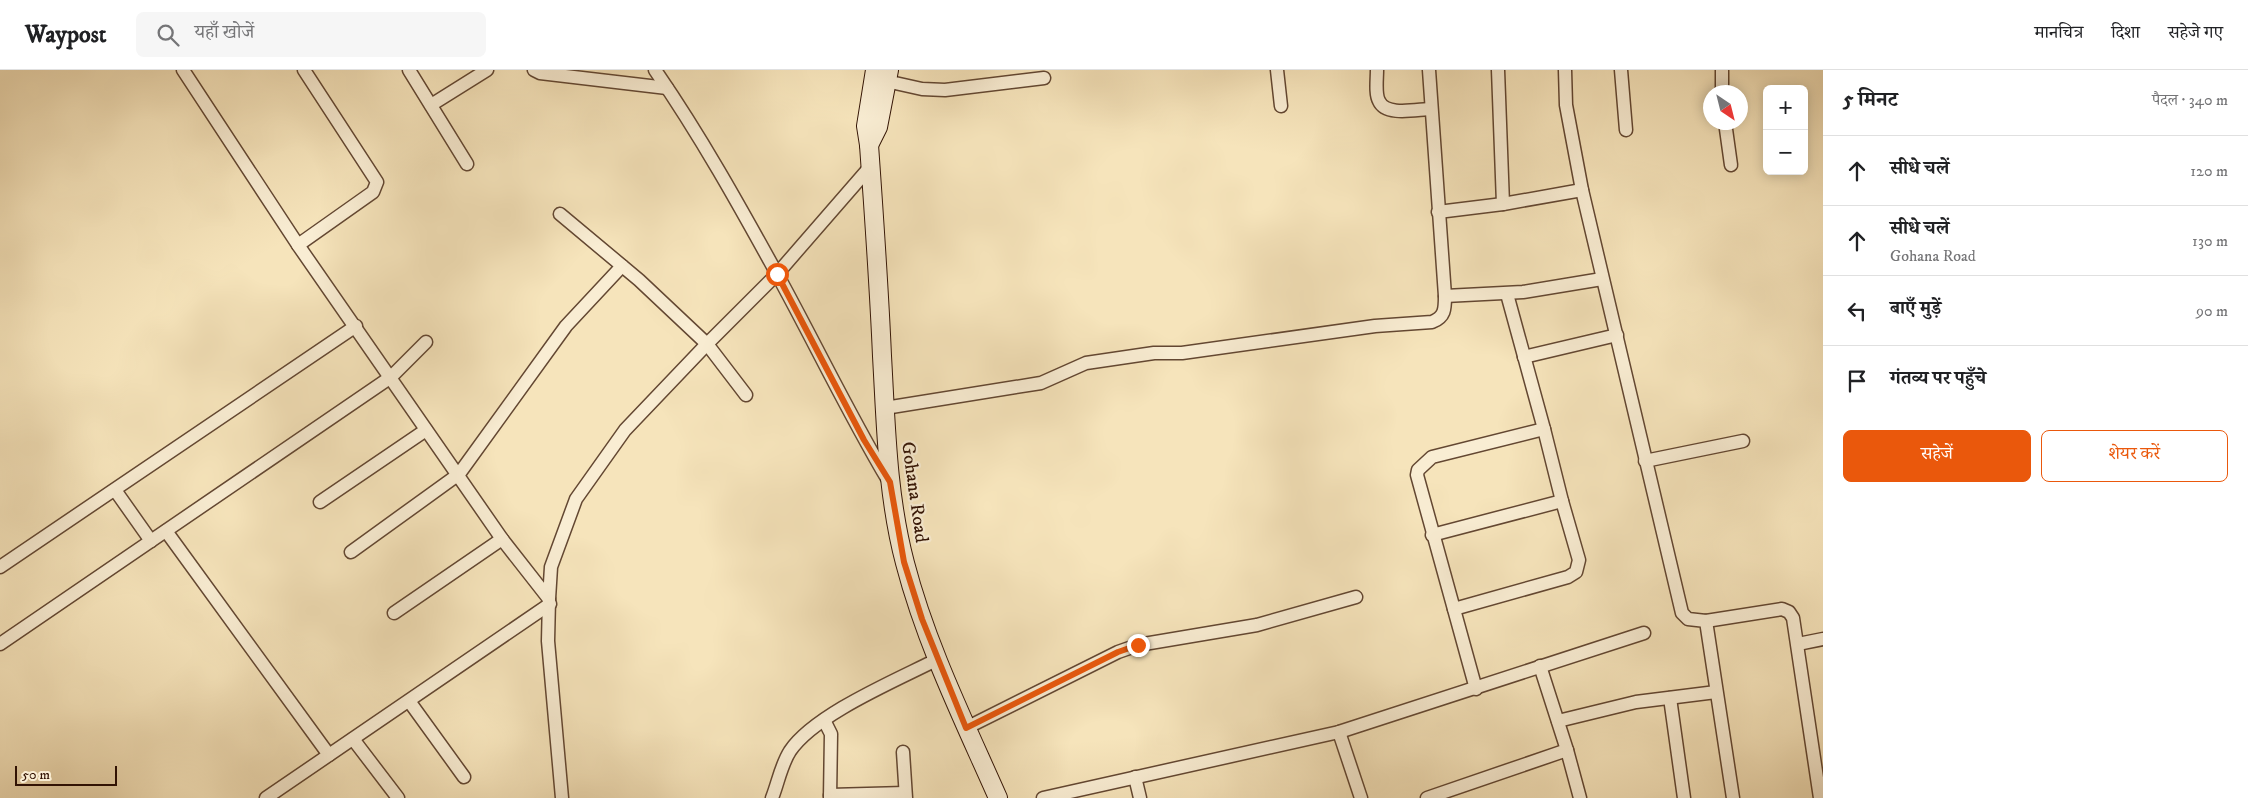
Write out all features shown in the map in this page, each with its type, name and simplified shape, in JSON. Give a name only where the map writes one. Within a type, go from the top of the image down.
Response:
[{"type":"main road","name":"Gohana Road","points":[[883,74],[878,127],[869,145],[890,482],[904,562],[922,619],[966,728],[998,798]]},
{"type":"street","points":[[182,70],[298,245],[502,538],[550,602]]},
{"type":"street","points":[[298,245],[372,192],[377,182],[304,70]]},
{"type":"street","points":[[409,70],[467,164]]},
{"type":"street","points":[[431,105],[488,70]]},
{"type":"street","points":[[534,70],[540,73],[667,88]]},
{"type":"street","points":[[655,70],[681,108],[777,274],[864,440],[890,482]]},
{"type":"street","points":[[1277,70],[1281,106]]},
{"type":"street","points":[[1377,70],[1378,100],[1383,106],[1390,110],[1431,109]]},
{"type":"street","points":[[885,408],[1041,383],[1086,363],[1118,357],[1154,353],[1182,353],[1375,326],[1438,320],[1445,313],[1445,296],[1429,70]]},
{"type":"street","points":[[1498,70],[1503,204]]},
{"type":"street","points":[[1565,70],[1566,106],[1582,190],[1682,614],[1688,619],[1706,621],[1782,609],[1789,612],[1793,618],[1798,644],[1820,798]]},
{"type":"street","points":[[1621,70],[1626,130]]},
{"type":"street","points":[[1722,70],[1722,85]]},
{"type":"street","points":[[883,74],[922,88],[945,90],[1044,78]]},
{"type":"street","points":[[1726,130],[1730,165]]},
{"type":"street","points":[[562,798],[548,641],[552,567],[576,499],[625,430],[777,274],[870,167]]},
{"type":"street","points":[[1438,212],[1503,204],[1582,190]]},
{"type":"street","points":[[560,214],[622,266],[707,344],[746,396]]},
{"type":"street","points":[[351,552],[459,474],[566,326],[622,266]]},
{"type":"street","points":[[1445,296],[1508,294],[1602,279]]},
{"type":"street","points":[[1454,609],[1568,577],[1576,572],[1580,560],[1562,501],[1508,294]]},
{"type":"street","points":[[0,567],[356,326]]},
{"type":"street","points":[[1524,357],[1617,335]]},
{"type":"street","points":[[0,644],[391,377],[426,342]]},
{"type":"street","points":[[1476,689],[1417,475],[1421,465],[1432,457],[1544,429]]},
{"type":"street","points":[[320,502],[426,430]]},
{"type":"street","points":[[1645,461],[1743,441]]},
{"type":"street","points":[[115,490],[151,541]]},
{"type":"street","points":[[1432,535],[1562,501]]},
{"type":"street","points":[[166,531],[329,755]]},
{"type":"street","points":[[394,613],[502,538]]},
{"type":"street","points":[[966,728],[1118,652],[1138,645],[1257,625],[1356,597]]},
{"type":"street","points":[[266,798],[550,602]]},
{"type":"street","points":[[1706,621],[1733,798]]},
{"type":"street","points":[[1043,798],[1339,732],[1644,633]]},
{"type":"street","points":[[1798,644],[1823,639]]},
{"type":"street","points":[[772,798],[790,752],[798,741],[824,720],[938,659]]},
{"type":"street","points":[[1540,666],[1580,798]]},
{"type":"street","points":[[1558,721],[1636,702],[1716,692]]},
{"type":"street","points":[[1670,698],[1684,798]]},
{"type":"street","points":[[409,700],[464,777]]},
{"type":"street","points":[[824,720],[831,734],[830,796],[906,796],[903,752]]},
{"type":"street","points":[[1339,732],[1361,798]]},
{"type":"street","points":[[353,739],[398,798]]},
{"type":"street","points":[[1426,798],[1567,750]]},
{"type":"street","points":[[1135,777],[1140,798]]},
{"type":"route","points":[[777,274],[864,440],[890,482],[904,562],[922,619],[966,728],[1118,652],[1138,645]]}]
